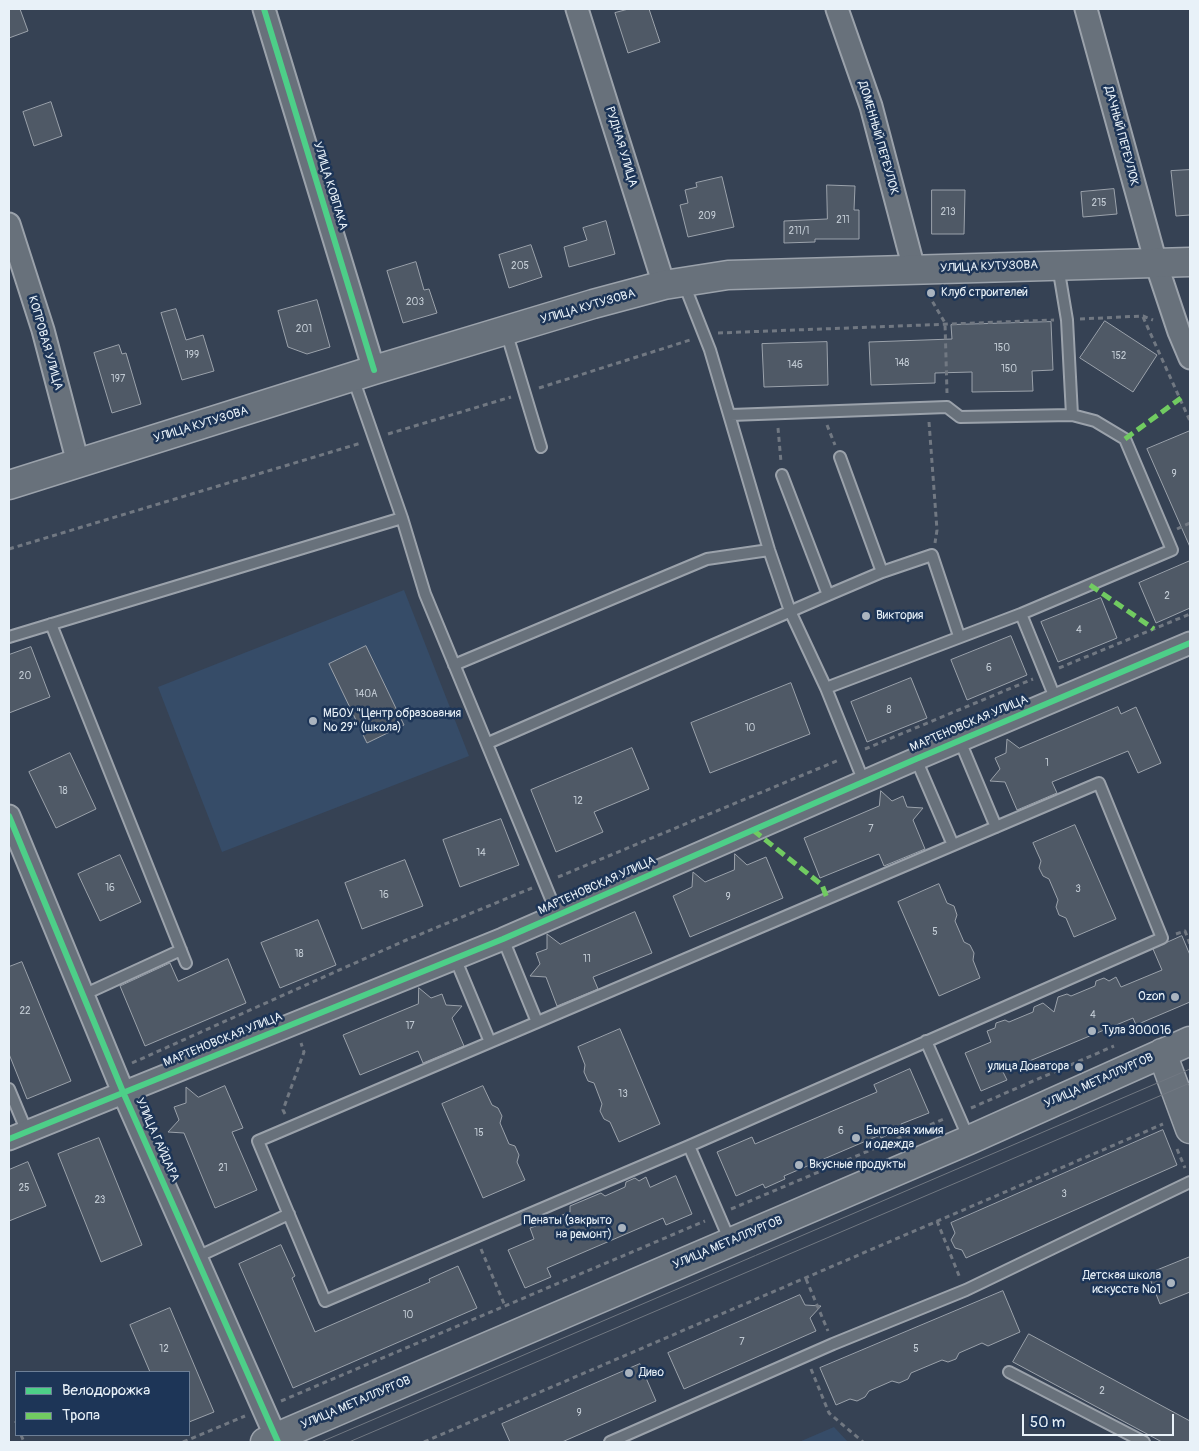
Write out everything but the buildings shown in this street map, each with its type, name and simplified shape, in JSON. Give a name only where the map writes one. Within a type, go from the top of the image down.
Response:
[{"type":"main road","name":"УЛИЦА КУТУЗОВА","points":[[9,485],[363,373],[593,304],[674,284],[728,275],[1058,264],[1190,262]]},
{"type":"main road","name":"УЛИЦА МЕТАЛЛУРГОВ","points":[[273,1441],[969,1140],[1190,1041]]},
{"type":"main road","points":[[1162,1053],[1179,1136]]},
{"type":"street","name":"УЛИЦА КОВПАКА","points":[[264,9],[363,373]]},
{"type":"street","name":"РУДНАЯ УЛИЦА","points":[[577,9],[674,284]]},
{"type":"street","name":"ДОМЕННЫЙ ПЕРЕУЛОК","points":[[837,9],[871,106],[914,269]]},
{"type":"street","name":"ДАЧНЫЙ ПЕРЕУЛОК","points":[[1086,9],[1156,263]]},
{"type":"street","name":"КОПРОВАЯ УЛИЦА","points":[[9,224],[43,330],[78,463]]},
{"type":"street","points":[[1156,263],[1179,332],[1190,358]]},
{"type":"street","name":"МАРТЕНОВСКАЯ УЛИЦА","points":[[18,1135],[558,916],[916,759],[1190,643]]},
{"type":"street","name":"УЛИЦА ГАЙДАРА","points":[[9,816],[123,1092],[264,1408],[273,1441]]},
{"type":"lane","points":[[1058,264],[1067,320],[1072,415]]},
{"type":"lane","points":[[674,284],[704,335],[731,414],[769,550],[790,611],[826,688],[864,782]]},
{"type":"lane","points":[[506,331],[541,447]]},
{"type":"lane","points":[[363,373],[375,438],[402,518],[424,594],[488,743],[558,916]]},
{"type":"lane","points":[[731,414],[947,407],[960,417],[1072,415],[1095,421],[1125,439],[1172,550],[1021,614],[826,688]]},
{"type":"lane","points":[[840,457],[882,572]]},
{"type":"lane","points":[[782,475],[828,595]]},
{"type":"lane","points":[[9,637],[402,518]]},
{"type":"lane","points":[[454,665],[707,559],[769,550]]},
{"type":"lane","points":[[488,743],[882,572],[932,555],[959,636]]},
{"type":"lane","points":[[1021,614],[1056,700]]},
{"type":"lane","points":[[51,624],[186,963]]},
{"type":"lane","points":[[960,740],[996,827]]},
{"type":"lane","points":[[916,759],[953,845]]},
{"type":"lane","points":[[1099,783],[1162,938],[689,1146],[325,1301],[258,1141],[953,845],[1099,783]]},
{"type":"lane","points":[[502,939],[537,1022]]},
{"type":"lane","points":[[83,995],[181,950]]},
{"type":"lane","points":[[455,958],[490,1042]]},
{"type":"lane","points":[[926,1041],[969,1140]]},
{"type":"lane","points":[[9,1089],[18,1135]]},
{"type":"lane","points":[[689,1146],[731,1242]]},
{"type":"lane","points":[[610,1442],[833,1344],[966,1290],[1188,1177]]},
{"type":"lane","points":[[197,1256],[289,1214]]},
{"type":"lane","points":[[1009,1372],[1144,1442]]},
{"type":"path","points":[[914,269],[945,323],[947,407]]},
{"type":"path","points":[[1143,316],[1190,421]]},
{"type":"path","points":[[9,549],[524,393],[704,335],[724,332],[1143,316],[1179,332]]},
{"type":"path","points":[[929,408],[931,468],[937,530],[932,555]]},
{"type":"path","points":[[822,411],[840,457]]},
{"type":"path","points":[[776,414],[782,475]]},
{"type":"path","points":[[114,1071],[404,941],[1190,614]]},
{"type":"path","points":[[291,1127],[282,1110],[304,1052],[293,1024]]},
{"type":"path","points":[[183,1442],[1118,1045]]},
{"type":"path","points":[[424,1442],[1166,1123],[1179,1136],[1188,1177]]},
{"type":"path","points":[[936,1221],[966,1290]]},
{"type":"path","points":[[475,1236],[505,1306]]},
{"type":"path","points":[[806,1279],[833,1344]]},
{"type":"path","points":[[806,1357],[829,1413],[863,1442]]},
{"type":"shaded area","name":"МБОУ \"Центр образования № 29\" (школа)","points":[[404,590],[469,756],[222,852],[158,687]]},
{"type":"shaded area","points":[[834,1427],[848,1442],[799,1442]]},
{"type":"tram line","points":[[321,1442],[1190,1069]]},
{"type":"tram line","points":[[349,1442],[1190,1083]]},
{"type":"marked path","points":[[1125,439],[1181,398]]},
{"type":"marked path","points":[[1090,585],[1154,629]]},
{"type":"marked path","points":[[753,830],[822,885],[827,898]]},
{"type":"cycle path","points":[[264,9],[374,370]]},
{"type":"cycle path","points":[[9,1139],[503,939],[916,759],[1190,643]]},
{"type":"cycle path","points":[[9,816],[123,1092],[278,1442]]},
{"type":"place","name":"Клуб строителей","points":[[931,293]]},
{"type":"place","name":"Виктория","points":[[866,616]]},
{"type":"place","name":"МБОУ \"Центр образования № 29\" (школа)","points":[[313,721]]},
{"type":"place","name":"Ozon","points":[[1175,997]]},
{"type":"place","name":"Тула 300016","points":[[1092,1031]]},
{"type":"place","name":"улица Доватора","points":[[1079,1067]]},
{"type":"place","name":"Бытовая химия и одежда","points":[[856,1138]]},
{"type":"place","name":"Вкусные продукты","points":[[799,1165]]},
{"type":"place","name":"Пенаты (закрыто на ремонт)","points":[[622,1228]]},
{"type":"place","name":"Детская школа искусств №1","points":[[1171,1283]]},
{"type":"place","name":"Диво","points":[[629,1373]]}]
